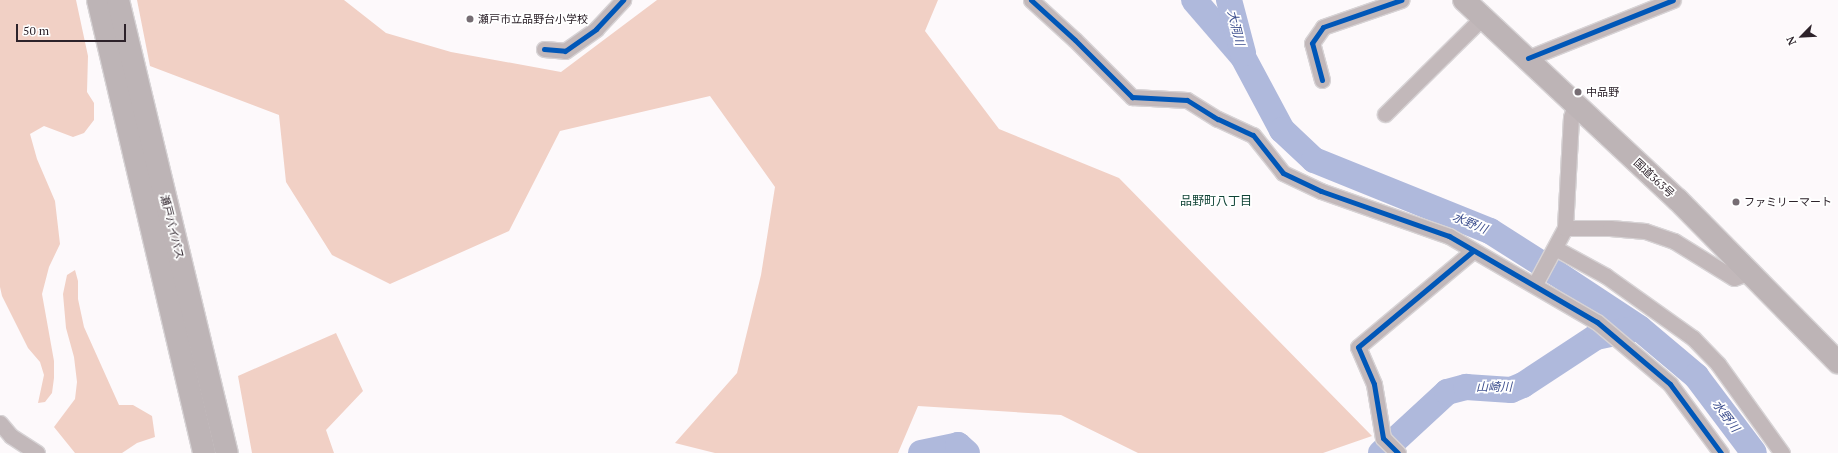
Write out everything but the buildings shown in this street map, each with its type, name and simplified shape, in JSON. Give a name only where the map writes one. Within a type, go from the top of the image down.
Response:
[{"type":"highway","name":"瀬戸バイパス","points":[[98,0],[204,453]]},
{"type":"highway","name":"瀬戸バイパス","points":[[118,0],[227,453]]},
{"type":"highway","name":"国道363号","points":[[1464,0],[1528,58],[1575,106],[1678,200],[1838,362]]},
{"type":"street","points":[[544,49],[564,51],[596,29],[623,0]]},
{"type":"street","points":[[1031,0],[1075,40],[1132,96],[1187,100],[1218,119],[1253,135],[1283,173],[1321,191],[1449,236],[1472,251],[1535,284],[1597,322],[1670,384],[1721,453]]},
{"type":"street","points":[[1322,80],[1312,43],[1323,27],[1401,0]]},
{"type":"street","points":[[1528,58],[1673,0]]},
{"type":"street","points":[[1385,114],[1482,17]]},
{"type":"street","points":[[1535,284],[1565,228],[1571,117],[1575,106]]},
{"type":"street","points":[[1565,228],[1610,228],[1645,231],[1674,241],[1734,278],[1750,272]]},
{"type":"street","points":[[1555,248],[1606,276],[1693,338],[1718,364],[1782,453]]},
{"type":"street","points":[[1398,453],[1383,438],[1374,384],[1358,347],[1472,251]]},
{"type":"street","points":[[0,423],[11,436],[37,453]]},
{"type":"shaded area","points":[[0,0],[76,0],[88,56],[87,92],[94,103],[94,120],[84,133],[73,137],[44,126],[30,134],[37,159],[55,201],[60,244],[49,267],[42,294],[54,361],[52,393],[45,402],[38,403],[44,375],[40,362],[28,348],[2,296],[0,287]]},
{"type":"shaded area","points":[[137,0],[344,0],[386,33],[451,52],[561,72],[657,0],[938,0],[925,31],[999,129],[1119,178],[1372,436],[1323,453],[1138,453],[1061,415],[918,406],[898,453],[715,453],[675,443],[737,373],[761,275],[775,187],[710,96],[560,131],[509,231],[390,284],[332,255],[286,182],[279,115],[150,66]]},
{"type":"shaded area","points":[[75,270],[78,281],[78,299],[84,327],[119,405],[133,405],[152,416],[155,437],[137,443],[122,453],[75,453],[54,427],[75,399],[77,382],[74,357],[66,328],[63,294],[67,275]]},
{"type":"shaded area","points":[[336,333],[363,391],[326,430],[334,453],[252,453],[238,376]]},
{"type":"waterway","name":"水野川","points":[[1194,0],[1243,57],[1282,130],[1314,160],[1490,231],[1639,328],[1696,376],[1754,453]]},
{"type":"waterway","name":"大洞川","points":[[1229,0],[1243,53]]},
{"type":"waterway","name":"山崎川","points":[[1381,453],[1447,392],[1466,387],[1511,390],[1523,385],[1596,337],[1635,329]]},
{"type":"waterway","name":"山崎川","points":[[921,453],[958,445],[967,453]]},
{"type":"cycle path","points":[[544,49],[565,51],[596,29],[623,0]]},
{"type":"cycle path","points":[[1031,0],[1075,40],[1132,97],[1187,100],[1218,119],[1253,135],[1283,173],[1321,191],[1449,236],[1597,322],[1670,384],[1721,453]]},
{"type":"cycle path","points":[[1322,80],[1312,43],[1323,27],[1401,0]]},
{"type":"cycle path","points":[[1528,58],[1673,0]]},
{"type":"cycle path","points":[[1398,453],[1383,438],[1374,384],[1358,347],[1473,251]]},
{"type":"place","name":"瀬戸市立品野台小学校","points":[[470,19]]},
{"type":"place","name":"中品野","points":[[1578,92]]},
{"type":"place","name":"ファミリーマート","points":[[1736,202]]},
{"type":"district","name":"品野町八丁目","points":[[1216,201]]}]
